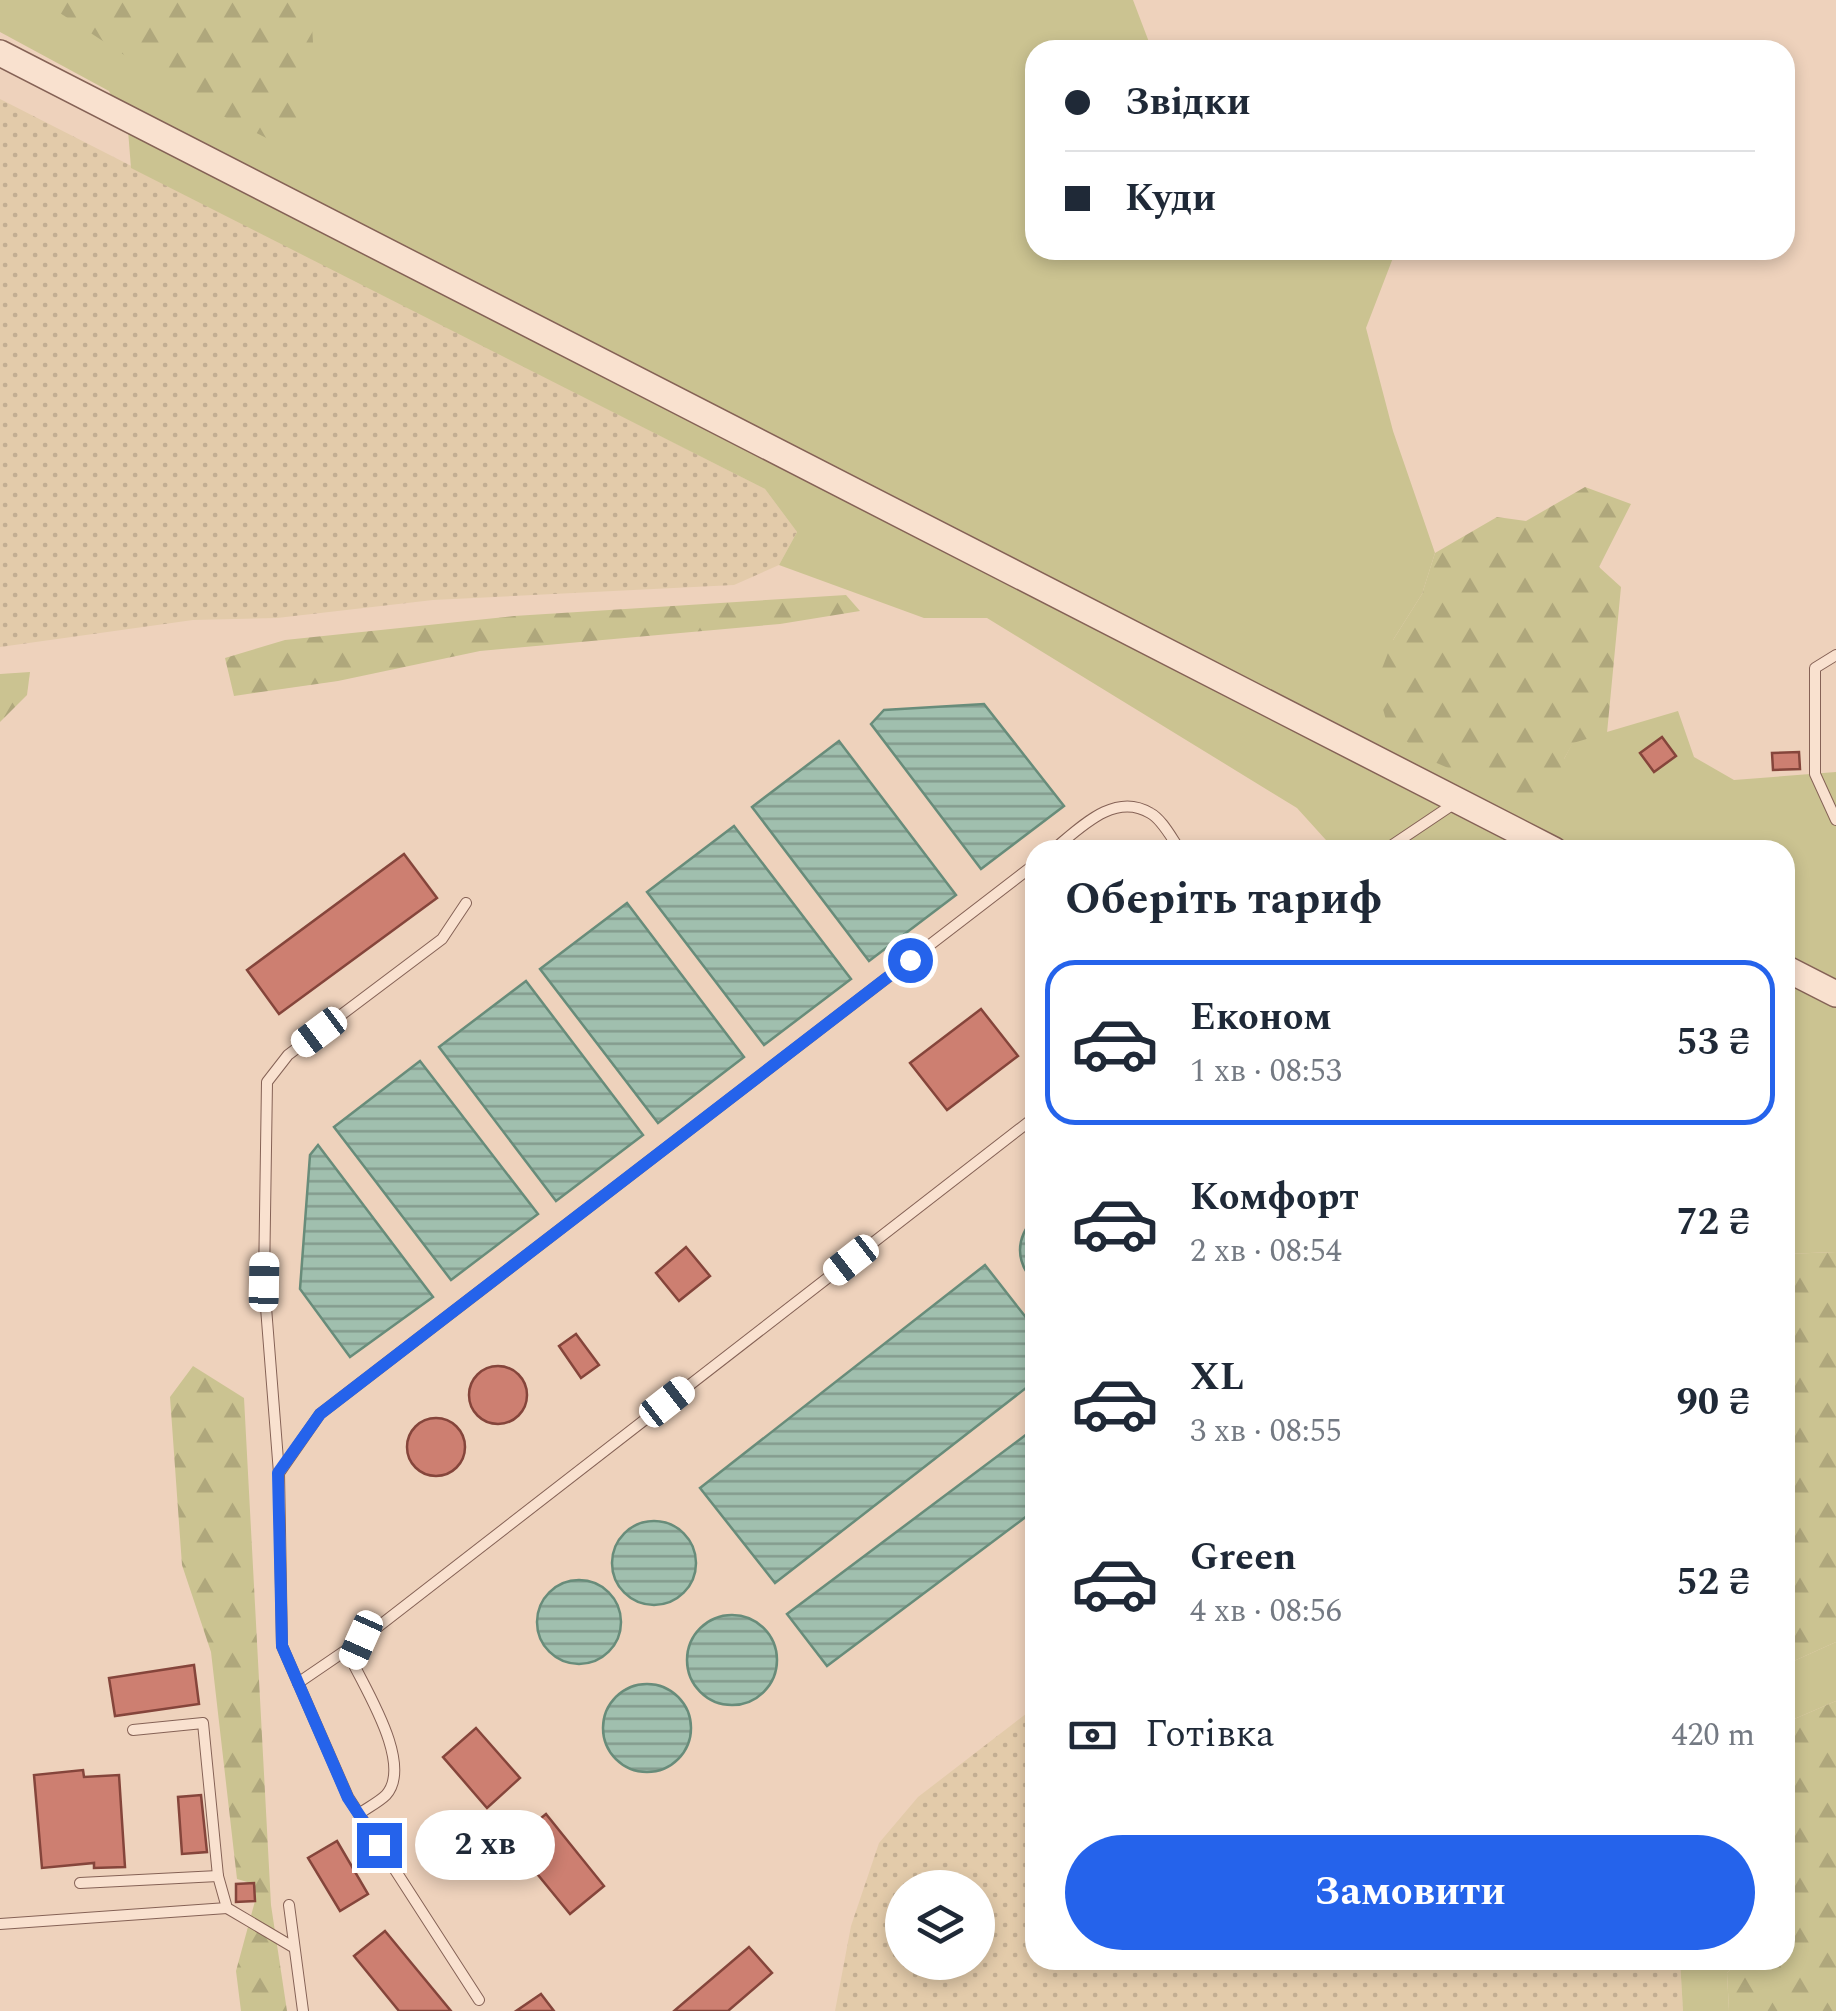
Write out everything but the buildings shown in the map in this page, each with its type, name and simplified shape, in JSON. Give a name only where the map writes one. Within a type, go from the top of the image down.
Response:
[{"type":"street","points":[[0,53],[1533,840]]},
{"type":"street","points":[[1795,973],[1836,994]]},
{"type":"lane","points":[[1836,654],[1815,668],[1815,774],[1836,820]]},
{"type":"lane","points":[[1400,840],[1456,803]]},
{"type":"lane","points":[[1065,840],[1102,812],[1126,806],[1152,813],[1172,840]]},
{"type":"lane","points":[[278,1473],[320,1414],[1025,872]]},
{"type":"lane","points":[[466,903],[442,939],[288,1054],[267,1082],[264,1282],[278,1473],[282,1646],[348,1798],[479,2000]]},
{"type":"lane","points":[[298,1684],[361,1640],[1025,1126]]},
{"type":"lane","points":[[359,1814],[386,1795],[396,1776],[396,1762],[352,1661],[361,1640]]},
{"type":"lane","points":[[132,1730],[203,1723],[218,1876],[227,1908]]},
{"type":"lane","points":[[80,1883],[218,1876]]},
{"type":"lane","points":[[288,1905],[303,2011]]},
{"type":"lane","points":[[0,1924],[227,1908],[292,1947]]},
{"type":"shaded area","points":[[0,99],[765,489],[797,532],[779,565],[734,585],[433,600],[277,618],[193,620],[0,647]]},
{"type":"shaded area","points":[[984,704],[1064,806],[981,869],[871,724],[884,710]]},
{"type":"shaded area","points":[[839,741],[956,895],[869,961],[752,807]]},
{"type":"shaded area","points":[[734,826],[851,979],[764,1045],[647,892]]},
{"type":"shaded area","points":[[627,903],[744,1057],[658,1123],[540,969]]},
{"type":"shaded area","points":[[526,981],[643,1135],[556,1201],[439,1047]]},
{"type":"shaded area","points":[[420,1061],[538,1214],[451,1280],[334,1127]]},
{"type":"shaded area","points":[[318,1145],[433,1297],[350,1357],[300,1289],[310,1155]]},
{"type":"shaded area","points":[[1025,1231],[1025,1269],[1020,1250]]},
{"type":"shaded area","points":[[985,1265],[1025,1316],[1025,1389],[775,1583],[700,1488]]},
{"type":"shaded area","points":[[1025,1436],[1025,1518],[827,1666],[787,1614]]},
{"type":"shaded area","points":[[654,1521],[670,1524],[684,1533],[693,1547],[693,1579],[684,1593],[670,1602],[654,1605],[638,1602],[624,1593],[615,1579],[612,1563],[615,1547],[624,1533],[638,1524]]},
{"type":"shaded area","points":[[579,1580],[595,1583],[609,1592],[618,1606],[618,1638],[609,1652],[595,1661],[579,1664],[563,1661],[549,1652],[540,1638],[537,1622],[540,1606],[549,1592],[563,1583]]},
{"type":"shaded area","points":[[732,1615],[764,1628],[777,1660],[764,1692],[732,1705],[700,1692],[687,1660],[700,1628]]},
{"type":"shaded area","points":[[647,1684],[672,1691],[684,1703],[691,1728],[684,1753],[672,1765],[647,1772],[622,1765],[610,1753],[603,1728],[610,1703],[622,1691]]},
{"type":"shaded area","points":[[1025,1715],[1025,1970],[1681,1970],[1683,2011],[835,2011],[851,1926],[879,1843],[918,1797]]},
{"type":"green space","points":[[0,0],[1133,0],[1148,40],[1025,40],[1025,260],[1392,260],[1366,328],[1393,431],[1435,553],[1422,594],[1393,640],[1564,759],[1573,742],[1678,711],[1694,757],[1734,780],[1836,772],[1836,1252],[1795,1254],[1795,840],[1326,840],[1297,808],[987,618],[924,618],[779,565],[797,532],[765,489],[131,168],[128,130],[109,91],[0,32]]},
{"type":"green space","points":[[40,0],[328,0],[311,10],[314,58],[300,114],[286,148],[201,105]]},
{"type":"green space","points":[[1585,487],[1631,504],[1599,567],[1621,587],[1607,733],[1573,743],[1564,759],[1560,784],[1539,794],[1511,795],[1432,761],[1388,727],[1376,684],[1393,640],[1422,594],[1435,553],[1497,517],[1526,521]]},
{"type":"green space","points":[[846,595],[860,611],[780,624],[480,651],[338,681],[234,696],[225,658],[285,640],[514,616]]},
{"type":"green space","points":[[30,672],[27,695],[0,722],[0,674]]},
{"type":"green space","points":[[1836,1252],[1836,1642],[1795,1660],[1795,1254]]},
{"type":"green space","points":[[193,1366],[244,1398],[271,1905],[287,2011],[241,2011],[236,1971],[255,1901],[254,1884],[237,1879],[211,1652],[182,1565],[170,1397]]},
{"type":"green space","points":[[1836,1642],[1836,1701],[1795,1719],[1795,1660]]},
{"type":"green space","points":[[1836,1701],[1836,2011],[1729,2011],[1730,1970],[1795,1970],[1795,1719]]},
{"type":"green space","points":[[1681,1970],[1730,1970],[1729,2011],[1683,2011]]},
{"type":"route","points":[[379,1845],[348,1798],[282,1646],[278,1473],[320,1414],[910,960]]}]
